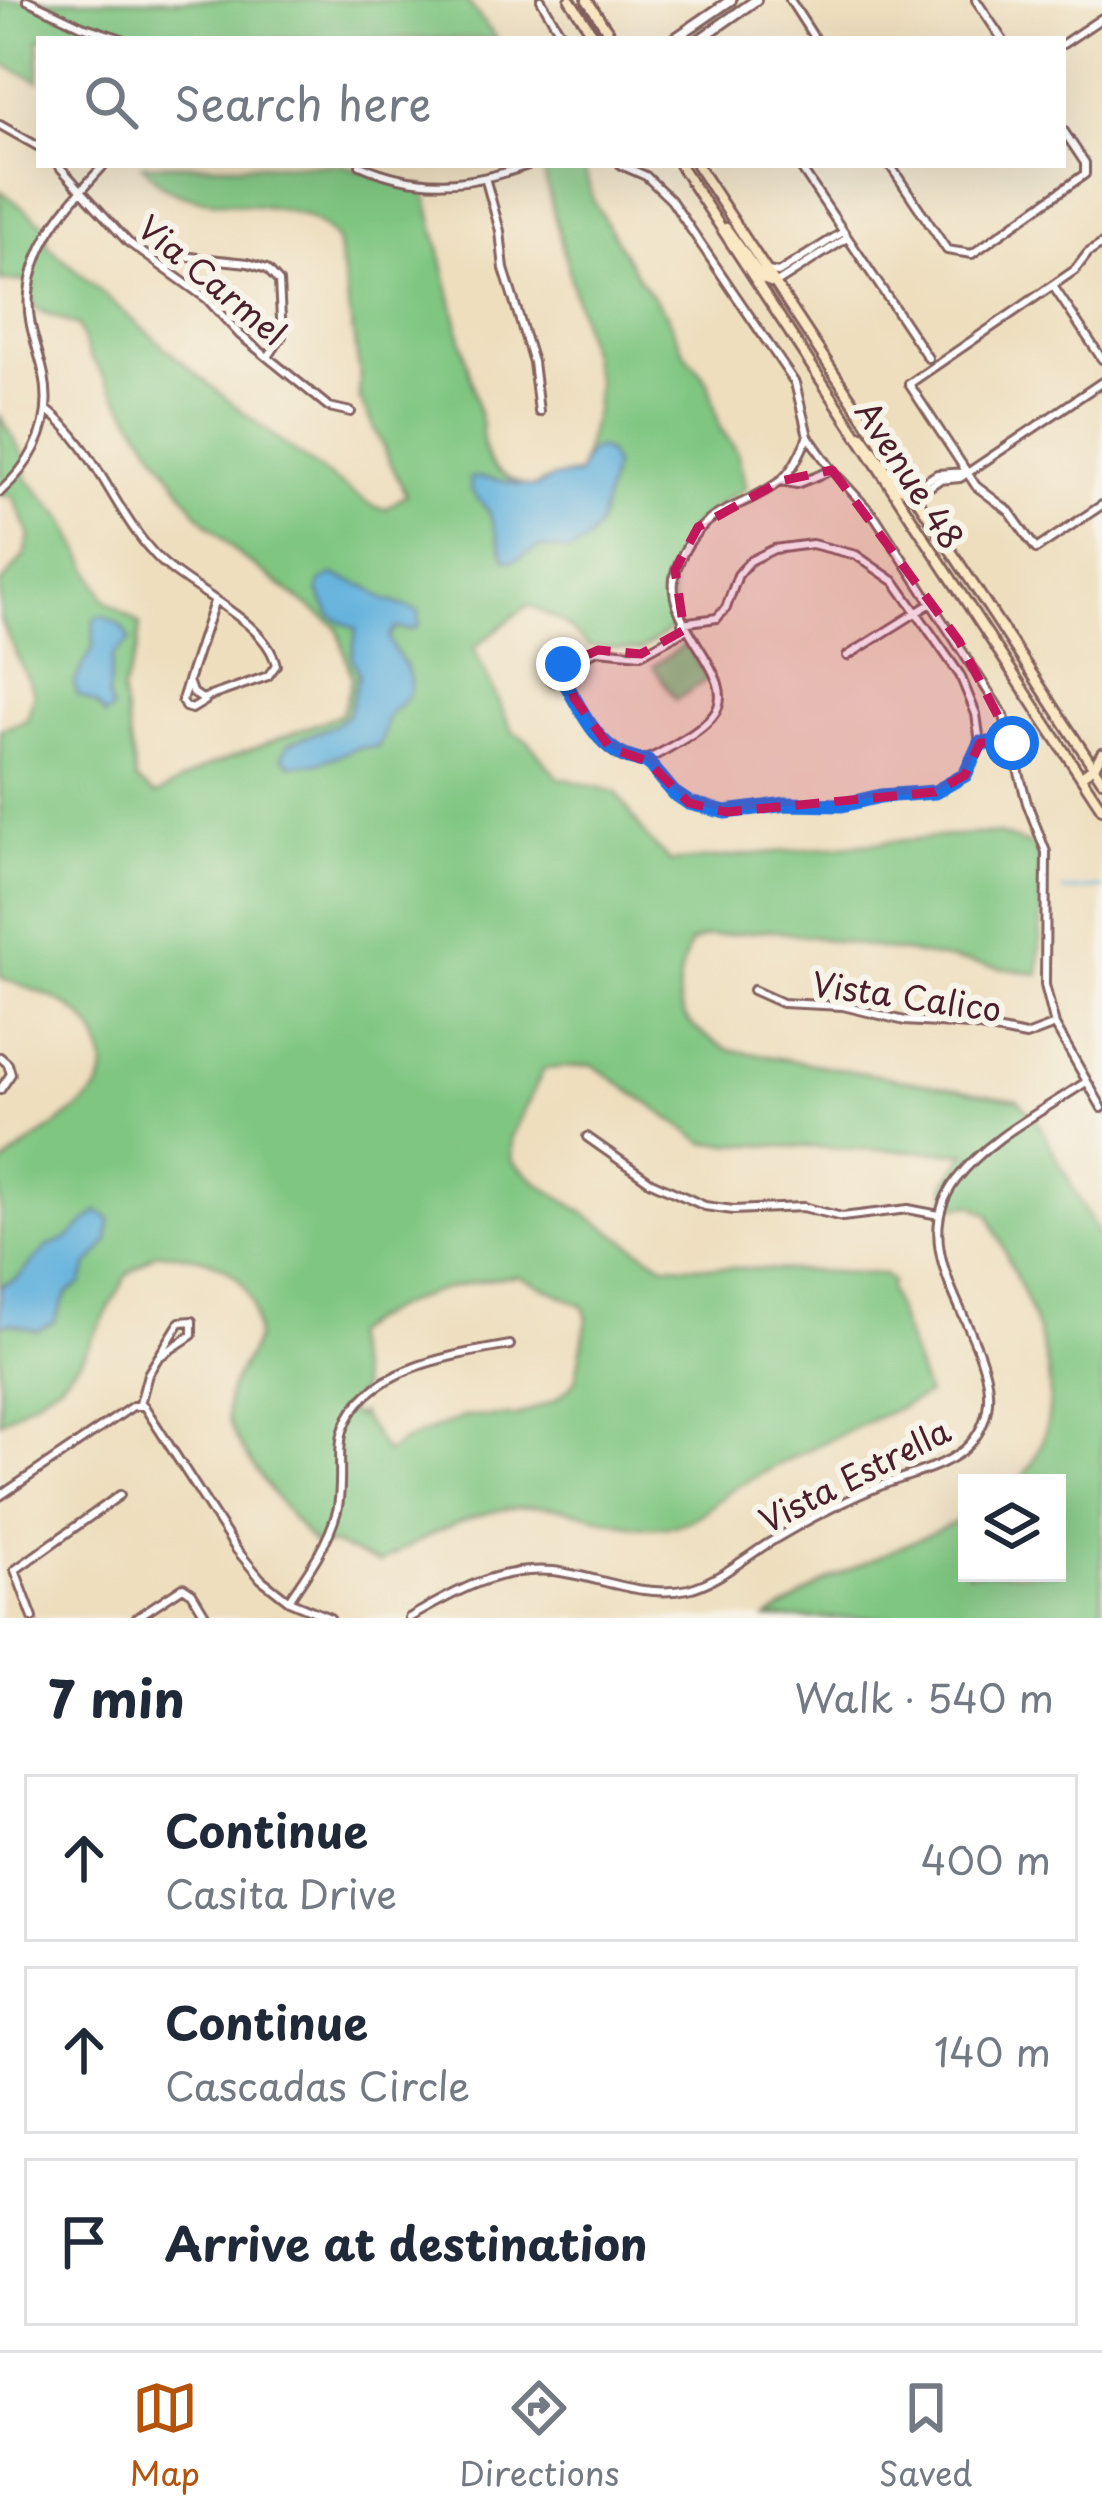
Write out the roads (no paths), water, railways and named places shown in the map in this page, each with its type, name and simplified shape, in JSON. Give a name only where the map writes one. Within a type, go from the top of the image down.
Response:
[{"type":"main road","points":[[570,0],[594,36]]},
{"type":"main road","points":[[586,0],[611,36]]},
{"type":"main road","name":"Avenue 48","points":[[682,168],[1102,809]]},
{"type":"main road","name":"Avenue 48","points":[[699,168],[1098,767],[1102,780]]},
{"type":"main road","points":[[716,219],[733,233],[763,279],[775,284]]},
{"type":"main road","points":[[852,427],[871,444],[899,488],[912,494],[918,527]]},
{"type":"main road","points":[[1082,776],[1098,767],[1102,753]]},
{"type":"street","points":[[27,0],[113,36]]},
{"type":"street","points":[[541,0],[562,36]]},
{"type":"street","points":[[678,36],[731,0]]},
{"type":"street","points":[[704,36],[756,0]]},
{"type":"street","points":[[790,0],[813,36]]},
{"type":"street","points":[[976,0],[1000,36]]},
{"type":"street","points":[[1066,42],[1102,18]]},
{"type":"street","points":[[0,125],[36,145]]},
{"type":"street","points":[[892,168],[947,250],[971,254],[1085,174],[1085,163],[1066,134]]},
{"type":"street","name":"Via Carmel","points":[[61,168],[128,242],[207,299],[329,407],[351,412]]},
{"type":"street","points":[[0,492],[20,474],[38,446],[47,410],[44,375],[31,336],[29,292],[39,251],[57,218],[101,168]]},
{"type":"street","points":[[367,168],[420,181],[486,181],[520,168]]},
{"type":"street","points":[[628,168],[646,176],[671,200],[795,383],[808,436],[832,470],[867,505],[995,700],[1046,852],[1045,985],[1055,1025],[1102,1108]]},
{"type":"street","points":[[802,168],[928,358]]},
{"type":"street","points":[[486,181],[504,269],[533,362],[539,412]]},
{"type":"street","points":[[766,270],[778,272],[845,235]]},
{"type":"street","points":[[775,284],[845,235]]},
{"type":"street","points":[[1102,244],[1075,270],[909,384],[976,485],[1009,511],[1036,549],[1102,505]]},
{"type":"street","points":[[167,269],[181,256],[267,269],[279,282],[282,336],[268,357]]},
{"type":"street","points":[[1052,286],[1102,359]]},
{"type":"street","points":[[912,494],[938,473],[967,472],[1102,382]]},
{"type":"street","points":[[47,410],[88,456],[147,546],[183,580],[214,602],[264,640],[276,665],[268,676],[196,708],[185,707],[182,700],[214,602]]},
{"type":"street","points":[[566,665],[564,680],[610,748],[633,761],[647,761],[710,720],[720,701],[716,675],[684,627],[673,595],[675,570],[698,526],[781,481],[808,436]]},
{"type":"street","points":[[781,481],[797,484],[832,470]]},
{"type":"street","points":[[564,680],[554,682],[547,672],[554,662],[566,665],[598,650],[640,654],[684,627],[717,618],[726,608],[738,575],[750,561],[774,549],[801,544],[830,547],[866,559],[896,582],[960,675],[976,714],[980,743],[965,775],[935,792],[880,796],[842,805],[786,804],[726,812],[689,803],[647,761]]},
{"type":"street","points":[[847,656],[933,602]]},
{"type":"street","points":[[188,681],[196,697],[209,699]]},
{"type":"street","points":[[980,743],[1012,743]]},
{"type":"street","name":"Vista Calico","points":[[753,990],[782,1003],[844,1006],[905,1021],[970,1025],[1026,1036],[1055,1025]]},
{"type":"street","points":[[0,1057],[11,1074],[0,1090]]},
{"type":"street","points":[[587,1137],[651,1182],[705,1206],[733,1210],[803,1207],[842,1217],[908,1209],[939,1215],[953,1184],[976,1156],[1086,1082]]},
{"type":"street","name":"Vista Estrella","points":[[409,1618],[464,1587],[503,1574],[552,1571],[649,1591],[688,1588],[720,1576],[817,1514],[968,1448],[983,1425],[989,1402],[987,1378],[944,1273],[937,1246],[939,1215]]},
{"type":"street","points":[[140,1405],[148,1374],[180,1322],[191,1321],[192,1335],[162,1355]]},
{"type":"street","points":[[289,1601],[324,1546],[337,1512],[344,1478],[341,1432],[356,1406],[374,1389],[410,1370],[458,1354],[510,1345]]},
{"type":"street","points":[[140,1405],[151,1412],[236,1549],[261,1579],[289,1601],[330,1618]]},
{"type":"street","points":[[0,1496],[140,1405]]},
{"type":"street","points":[[33,1618],[15,1570],[120,1495]]},
{"type":"street","points":[[136,1618],[183,1587],[207,1618]]},
{"type":"water","points":[[597,448],[607,452],[614,465],[598,527],[585,543],[570,552],[541,547],[512,561],[505,559],[489,512],[471,490],[470,478],[536,487],[554,477],[578,475],[588,453]]},
{"type":"water","points":[[332,575],[419,611],[419,626],[396,628],[389,637],[407,670],[410,689],[387,719],[378,747],[291,765],[282,757],[288,744],[348,715],[359,674],[352,658],[356,629],[331,616],[318,591],[321,581]]},
{"type":"water","points":[[103,615],[123,627],[130,640],[113,656],[108,696],[112,710],[105,716],[97,705],[77,694],[74,683],[93,648],[94,619]]},
{"type":"water","points":[[98,1211],[110,1219],[108,1242],[88,1265],[81,1284],[67,1293],[54,1322],[37,1331],[11,1323],[0,1325],[0,1286],[17,1279],[47,1247],[68,1238]]},
{"type":"waterway","points":[[1063,891],[1102,888]]}]
